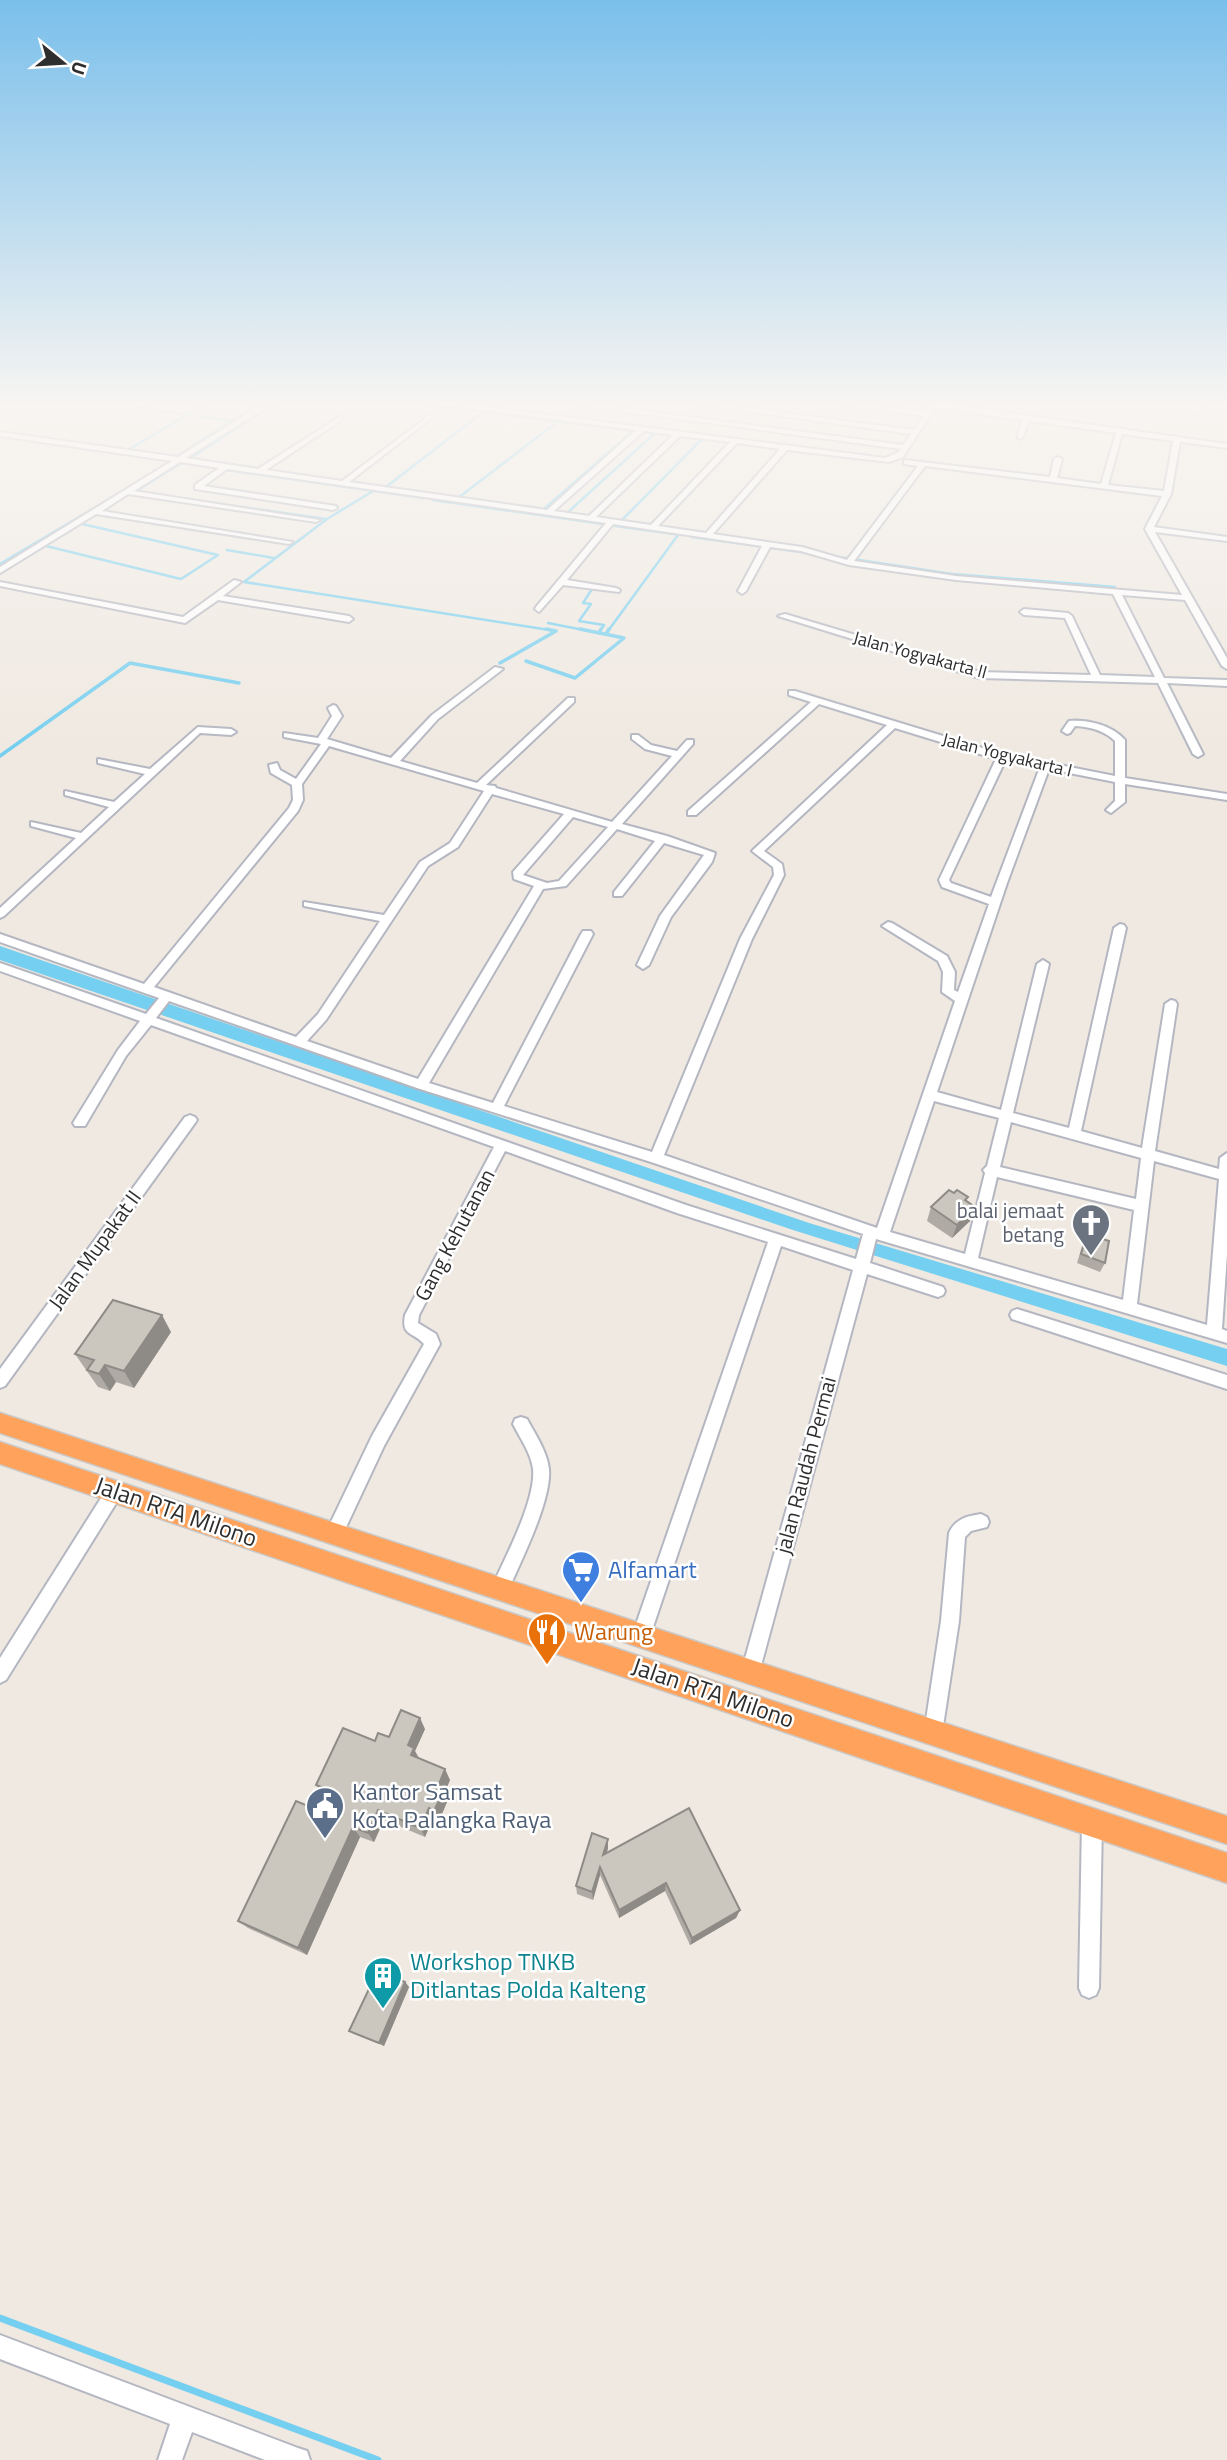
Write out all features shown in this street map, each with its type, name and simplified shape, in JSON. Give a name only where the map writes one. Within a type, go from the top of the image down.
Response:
[{"type":"highway","name":"Jalan RTA Milono","points":[[0,1423],[1227,1830]]},
{"type":"highway","points":[[63,1474],[80,1449]]},
{"type":"highway","name":"Jalan RTA Milono","points":[[0,1453],[1227,1868]]},
{"type":"highway","points":[[974,1781],[978,1748]]},
{"type":"street","points":[[0,571],[86,518]]},
{"type":"street","points":[[133,518],[289,542]]},
{"type":"street","points":[[301,518],[316,520]]},
{"type":"street","points":[[582,518],[767,544],[810,551],[849,563],[956,578],[1190,598]]},
{"type":"street","points":[[653,528],[663,518]]},
{"type":"street","points":[[707,536],[723,518]]},
{"type":"street","points":[[849,563],[883,518]]},
{"type":"street","points":[[1149,529],[1155,518]]},
{"type":"street","points":[[539,609],[611,522]]},
{"type":"street","points":[[1149,529],[1227,539]]},
{"type":"street","points":[[1149,529],[1227,666]]},
{"type":"street","points":[[742,591],[767,544]]},
{"type":"street","points":[[0,584],[185,620],[237,582]]},
{"type":"street","points":[[562,582],[616,590]]},
{"type":"street","points":[[1116,591],[1198,754]]},
{"type":"street","points":[[215,597],[349,619]]},
{"type":"street","points":[[1024,612],[1068,616],[1095,676],[1102,678]]},
{"type":"street","name":"Jalan Yogyakarta II","points":[[782,616],[979,675],[1227,683]]},
{"type":"street","points":[[395,760],[435,717],[498,669]]},
{"type":"street","name":"Jalan Yogyakarta I","points":[[792,693],[1002,757],[1227,797]]},
{"type":"street","points":[[298,1042],[322,1017],[424,864],[454,845],[485,787],[571,700]]},
{"type":"street","points":[[692,813],[817,701]]},
{"type":"street","points":[[145,990],[294,809],[298,800],[297,784],[337,716],[333,708]]},
{"type":"street","points":[[1067,731],[1072,723],[1077,723],[1117,736],[1119,803],[1111,810]]},
{"type":"street","points":[[656,1158],[746,939],[779,875],[778,866],[757,851],[894,724]]},
{"type":"street","points":[[0,914],[198,730],[231,732]]},
{"type":"street","points":[[287,735],[324,741],[395,760],[708,852],[711,856],[666,916],[643,965]]},
{"type":"street","points":[[635,737],[648,747],[678,754]]},
{"type":"street","points":[[572,812],[516,875],[554,887],[565,882],[690,742]]},
{"type":"street","points":[[993,902],[946,885],[944,880],[1002,757]]},
{"type":"street","points":[[101,761],[152,773]]},
{"type":"street","points":[[274,765],[275,771],[297,784]]},
{"type":"street","name":"jalan Raudah Permai","points":[[750,1673],[869,1247],[930,1095],[993,902],[1045,766]]},
{"type":"street","points":[[69,793],[117,806]]},
{"type":"street","points":[[35,824],[85,837]]},
{"type":"street","points":[[618,894],[663,838]]},
{"type":"street","points":[[421,1085],[540,884]]},
{"type":"street","points":[[308,904],[387,919]]},
{"type":"street","points":[[888,926],[943,959],[948,972],[948,992],[962,1000]]},
{"type":"street","points":[[1074,1135],[1120,928]]},
{"type":"street","points":[[497,1108],[587,934]]},
{"type":"street","points":[[0,938],[18,962],[156,1008],[502,1145],[776,1240],[869,1247],[970,1261],[1221,1335],[1227,1158]]},
{"type":"street","points":[[18,962],[145,990],[156,1008],[298,1042],[421,1085],[656,1158],[869,1247],[938,1291]]},
{"type":"street","points":[[970,1261],[990,1170],[1043,964]]},
{"type":"street","points":[[1129,1308],[1147,1155],[1171,1004]]},
{"type":"street","points":[[80,1123],[121,1053],[156,1008]]},
{"type":"street","points":[[930,1095],[1226,1176]]},
{"type":"street","name":"Jalan Mupakat II","points":[[0,1381],[190,1119]]},
{"type":"street","name":"Gang Kehutanan","points":[[335,1532],[378,1441],[432,1344],[431,1338],[410,1326],[412,1315],[502,1145]]},
{"type":"street","points":[[990,1170],[1141,1206]]},
{"type":"street","points":[[641,1636],[776,1240]]},
{"type":"street","points":[[1017,1315],[1227,1382]]},
{"type":"street","points":[[501,1587],[521,1539],[542,1473],[538,1454],[521,1424]]},
{"type":"street","points":[[0,1674],[114,1492]]},
{"type":"street","points":[[933,1733],[950,1621],[957,1532],[967,1524],[981,1522]]},
{"type":"street","points":[[1089,1988],[1092,1821]]},
{"type":"street","points":[[0,2347],[298,2460]]},
{"type":"street","points":[[170,2460],[185,2416]]},
{"type":"water","points":[[0,946],[809,1223],[1227,1349],[1227,1366],[793,1230],[0,960]]},
{"type":"building","points":[[949,1190],[954,1193],[957,1190],[968,1197],[965,1200],[975,1207],[957,1225],[931,1207]]},
{"type":"building","points":[[1087,1234],[1109,1241],[1105,1263],[1081,1254]]},
{"type":"building","points":[[113,1300],[162,1315],[124,1371],[105,1365],[99,1374],[87,1370],[94,1360],[75,1354]]},
{"type":"building","name":"Kantor Samsat Kota Palangka Raya","points":[[401,1710],[420,1718],[408,1745],[414,1748],[411,1755],[445,1769],[437,1789],[443,1792],[434,1811],[429,1808],[420,1828],[378,1810],[368,1833],[353,1827],[298,1948],[238,1921],[296,1801],[325,1813],[335,1792],[316,1785],[343,1728],[375,1741],[378,1733],[389,1737]]},
{"type":"building","points":[[689,1808],[740,1910],[692,1938],[666,1883],[619,1910],[600,1867],[592,1892],[576,1886],[592,1833],[608,1839],[603,1855]]},
{"type":"building","name":"Workshop TNKB Ditlantas Polda Kalteng","points":[[378,1970],[405,1982],[379,2043],[349,2031]]},
{"type":"waterway","points":[[0,564],[78,518]]},
{"type":"waterway","points":[[318,518],[326,519]]},
{"type":"waterway","points":[[329,518],[244,582],[556,631]]},
{"type":"waterway","points":[[559,518],[603,524]]},
{"type":"waterway","points":[[616,520],[621,521],[624,518]]},
{"type":"waterway","points":[[46,546],[181,579],[218,555],[82,524]]},
{"type":"waterway","points":[[615,526],[682,535]]},
{"type":"waterway","points":[[608,631],[678,535]]},
{"type":"waterway","points":[[692,537],[759,546]]},
{"type":"waterway","points":[[772,548],[808,553]]},
{"type":"waterway","points":[[227,550],[274,558]]},
{"type":"waterway","points":[[836,557],[846,558]]},
{"type":"waterway","points":[[859,560],[952,574],[1115,587]]},
{"type":"waterway","points":[[592,589],[583,603],[591,604],[579,621],[604,625],[600,631]]},
{"type":"waterway","points":[[548,623],[589,631]]},
{"type":"waterway","points":[[546,629],[556,631]]},
{"type":"waterway","points":[[580,629],[599,633]]},
{"type":"waterway","points":[[606,634],[609,629]]},
{"type":"waterway","points":[[500,663],[556,631]]},
{"type":"waterway","points":[[526,661],[575,678],[624,638],[599,633]]},
{"type":"waterway","points":[[0,756],[130,663],[239,683]]},
{"type":"waterway","points":[[0,2318],[378,2460]]},
{"type":"place","name":"balai jemaat betang","points":[[1091,1257]]},
{"type":"place","name":"Alfamart","points":[[581,1604]]},
{"type":"place","name":"Warung","points":[[547,1666]]},
{"type":"place","name":"Kantor Samsat Kota Palangka Raya","points":[[325,1840]]},
{"type":"place","name":"Workshop TNKB Ditlantas Polda Kalteng","points":[[383,2010]]}]
